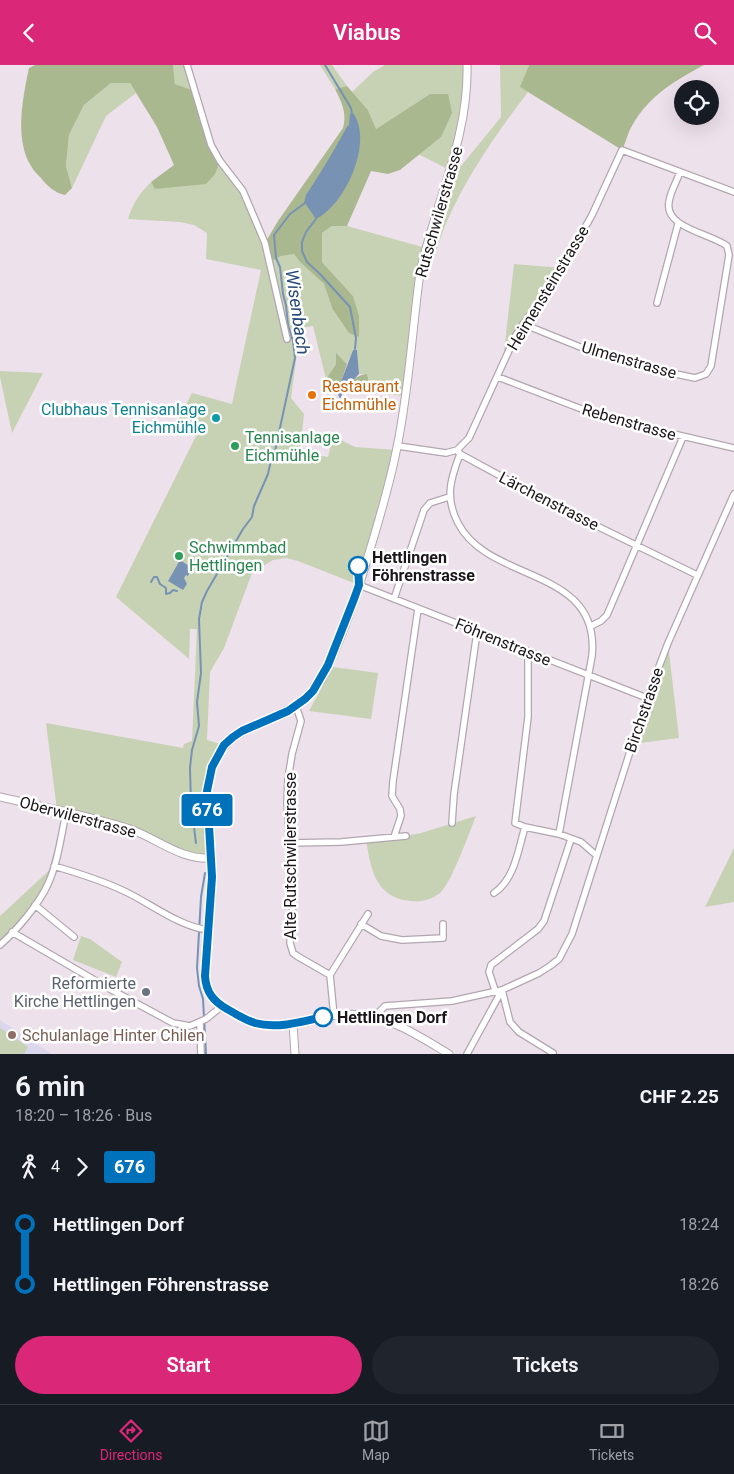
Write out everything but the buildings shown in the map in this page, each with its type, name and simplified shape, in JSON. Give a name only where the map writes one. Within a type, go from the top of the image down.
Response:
[{"type":"street","points":[[187,65],[211,145],[220,161],[244,191],[265,243],[287,339]]},
{"type":"street","name":"Rutschwilerstrasse","points":[[222,1006],[211,997],[205,986],[206,929],[212,877],[207,791],[212,767],[224,745],[242,731],[296,706],[313,691],[340,637],[359,585],[398,446],[420,273],[460,140],[465,112],[467,65]]},
{"type":"street","name":"Heimensteinstrasse","points":[[458,452],[469,438],[516,335],[548,291],[566,261],[592,215],[622,150],[680,172]]},
{"type":"street","points":[[657,303],[678,224],[670,216],[668,202],[680,172],[734,192]]},
{"type":"street","name":"Ulmenstrasse","points":[[523,324],[614,360],[695,378],[706,374],[711,366],[729,255],[727,246],[719,240],[678,224]]},
{"type":"street","name":"Rebenstrasse","points":[[498,377],[605,418],[734,448]]},
{"type":"street","points":[[591,626],[606,615],[683,437]]},
{"type":"street","points":[[398,446],[446,453],[458,452],[452,474],[449,497],[454,514],[465,536],[482,550],[557,587],[569,595],[578,603],[591,626],[593,647],[559,834]]},
{"type":"street","name":"Lärchenstrasse","points":[[458,452],[552,504],[697,575]]},
{"type":"street","name":"Birchstrasse","points":[[377,1018],[385,1005],[452,1001],[502,990],[550,966],[559,959],[572,933],[647,698],[668,643],[734,493]]},
{"type":"street","points":[[394,599],[424,510],[430,503],[449,497]]},
{"type":"street","name":"Föhrenstrasse","points":[[359,585],[588,677],[647,698]]},
{"type":"street","points":[[394,837],[401,816],[400,809],[392,796],[392,781],[418,609]]},
{"type":"street","points":[[452,823],[454,794],[477,632]]},
{"type":"street","points":[[528,652],[528,717],[515,823],[581,841],[596,855]]},
{"type":"street","name":"Alte Rutschwilerstrasse","points":[[296,706],[301,721],[292,754],[287,803],[293,901],[291,948],[297,956],[330,975]]},
{"type":"street","name":"Oberwilerstrasse","points":[[0,797],[103,821],[132,830],[190,857],[211,858]]},
{"type":"street","points":[[0,945],[35,905],[48,885],[66,813]]},
{"type":"street","points":[[494,893],[512,872],[525,827]]},
{"type":"street","points":[[289,843],[341,842],[406,836]]},
{"type":"street","points":[[495,991],[489,971],[491,965],[538,929],[544,921],[571,839]]},
{"type":"street","points":[[54,866],[96,879],[124,891],[196,928],[206,929]]},
{"type":"street","points":[[35,905],[74,937]]},
{"type":"street","points":[[334,1015],[330,975],[368,914]]},
{"type":"street","points":[[360,925],[381,936],[402,940],[443,938],[443,924]]},
{"type":"street","points":[[12,932],[108,988],[173,1023],[190,1026],[203,1021],[222,1006],[256,1023],[272,1025],[293,1024],[334,1015],[363,1015],[406,1029],[449,1054]]},
{"type":"street","points":[[502,990],[510,1023],[518,1032],[552,1053]]},
{"type":"street","points":[[467,1054],[500,997],[502,990]]},
{"type":"street","points":[[201,1054],[203,1021]]},
{"type":"street","points":[[293,1024],[295,1054]]},
{"type":"shaded area","name":"Schulanlage Hinter Chilen","points":[[0,1020],[49,1052],[51,1054],[0,1054]]},
{"type":"green space","points":[[35,65],[173,65],[175,84],[195,91],[220,161],[215,174],[206,184],[155,189],[151,182],[174,165],[157,127],[130,83],[111,83],[84,105],[69,135],[66,166],[72,188],[65,195],[55,191],[46,184],[32,167],[23,143],[21,117],[24,92],[29,68]]},
{"type":"green space","points":[[173,65],[187,65],[195,91],[175,84]]},
{"type":"green space","points":[[320,65],[332,65],[347,86],[335,89]]},
{"type":"green space","points":[[385,65],[467,65],[450,170],[418,154],[441,137],[430,94],[376,129],[368,110],[352,92],[373,72]]},
{"type":"green space","points":[[500,65],[529,65],[521,87],[528,92],[493,140],[462,190],[445,226],[434,259],[423,259],[405,396],[372,393],[367,374],[359,374],[357,350],[353,350],[347,364],[336,354],[336,364],[326,379],[313,326],[294,329],[297,353],[291,398],[304,414],[300,452],[328,457],[333,436],[355,447],[397,450],[359,585],[286,558],[273,560],[252,573],[224,648],[210,672],[207,740],[224,745],[208,779],[211,858],[201,858],[155,840],[57,810],[46,723],[183,748],[184,744],[192,741],[197,629],[190,629],[189,659],[116,597],[196,436],[177,422],[192,393],[232,404],[261,270],[206,259],[207,233],[194,225],[180,222],[128,219],[137,199],[151,182],[156,189],[220,161],[239,184],[270,261],[294,253],[301,263],[324,284],[332,308],[353,296],[322,262],[322,233],[332,226],[347,226],[426,248],[448,177],[453,176],[501,117]]},
{"type":"green space","points":[[529,65],[704,65],[678,80],[674,80],[674,83],[664,89],[647,105],[631,127],[622,150],[520,87]]},
{"type":"green space","points":[[111,83],[130,83],[136,93],[106,116],[72,188],[66,166],[69,135],[84,105]]},
{"type":"green space","points":[[347,86],[368,110],[376,129],[430,94],[448,94],[452,113],[441,137],[400,170],[388,174],[371,171],[347,226],[332,226],[322,233],[322,262],[353,296],[359,316],[359,337],[349,333],[332,308],[324,284],[294,254],[281,256],[269,262],[265,243],[278,221],[343,128],[343,108],[335,89]]},
{"type":"green space","points":[[514,264],[562,268],[523,324],[502,369]]},
{"type":"green space","points":[[336,353],[347,364],[339,388],[363,374],[367,374],[372,393],[328,390],[326,379],[336,364]]},
{"type":"green space","points":[[0,371],[43,373],[12,433],[0,377]]},
{"type":"green space","points":[[668,643],[679,738],[632,744]]},
{"type":"green space","points":[[333,667],[378,673],[371,719],[309,711]]},
{"type":"green space","points":[[476,816],[450,879],[440,893],[426,900],[411,901],[399,899],[382,888],[373,871],[366,840],[421,833]]},
{"type":"green space","points":[[734,848],[734,902],[705,907]]},
{"type":"green space","points":[[54,866],[35,905],[0,945],[0,916]]},
{"type":"green space","points":[[81,936],[90,939],[122,962],[116,977],[73,960]]},
{"type":"green space","points":[[0,1028],[28,1047],[24,1054],[0,1054]]},
{"type":"water","points":[[353,113],[359,125],[360,140],[353,172],[337,201],[327,212],[316,219],[305,203],[307,195],[349,125],[350,114]]},
{"type":"water","points":[[353,350],[357,350],[359,374],[344,390],[340,399],[337,392]]},
{"type":"water","points":[[180,560],[192,568],[188,576],[186,575],[184,578],[187,584],[183,590],[168,581]]},
{"type":"waterway","name":"Wisenbach","points":[[325,65],[351,108],[352,115]]},
{"type":"waterway","name":"Wisenbach","points":[[337,147],[348,127]]},
{"type":"waterway","name":"Wisenbach","points":[[330,160],[335,151]]},
{"type":"waterway","name":"Wisenbach","points":[[196,843],[191,803],[190,768],[192,750],[199,726],[197,702],[201,673],[199,619],[202,602],[243,529],[252,517],[254,506],[268,474],[275,451],[295,358],[293,341],[288,325],[280,267],[276,258],[274,235],[290,214],[305,203],[307,195],[321,174]]},
{"type":"waterway","points":[[316,219],[306,232],[302,242],[302,251],[307,262],[350,307],[356,338],[355,349]]},
{"type":"waterway","points":[[151,582],[154,577],[157,577],[160,584],[166,588],[166,594],[173,590],[177,591]]},
{"type":"waterway","name":"Wisenbach","points":[[205,873],[201,897],[197,968],[203,999],[206,1054]]},
{"type":"bus line","name":"676","points":[[323,1017],[293,1024],[272,1025],[256,1023],[222,1006],[211,997],[205,986],[212,877],[207,791],[212,767],[224,745],[242,731],[288,711],[313,691],[328,665],[354,599],[359,585],[358,566]]},
{"type":"place","name":"Restaurant Eichmühle","points":[[312,395]]},
{"type":"place","name":"Clubhaus Tennisanlage Eichmühle","points":[[216,418]]},
{"type":"place","name":"Tennisanlage Eichmühle","points":[[235,446]]},
{"type":"place","name":"Schwimmbad Hettlingen","points":[[179,556]]},
{"type":"place","name":"Hettlingen Föhrenstrasse","points":[[358,566]]},
{"type":"place","name":"Reformierte Kirche Hettlingen","points":[[146,992]]},
{"type":"place","name":"Hettlingen Dorf","points":[[323,1017]]},
{"type":"place","name":"Schulanlage Hinter Chilen","points":[[12,1035]]}]
